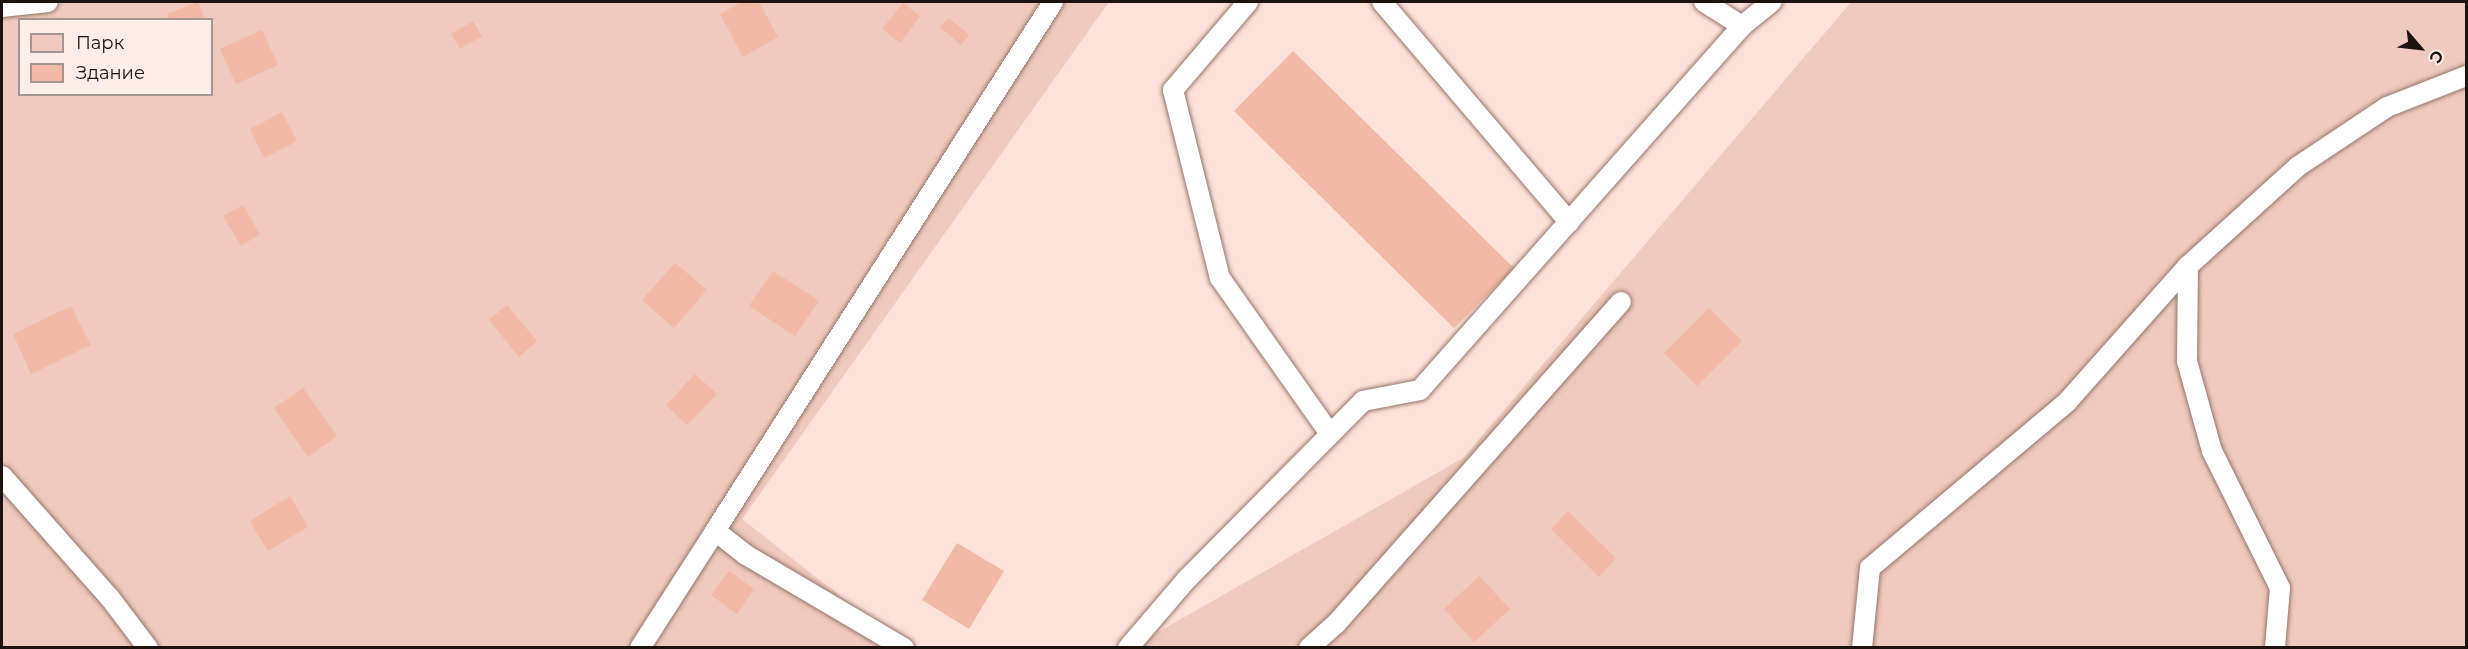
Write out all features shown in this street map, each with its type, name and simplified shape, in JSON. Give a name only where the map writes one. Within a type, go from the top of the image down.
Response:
[{"type":"lane","points":[[2,7],[48,2]]},
{"type":"lane","points":[[640,648],[1053,2]]},
{"type":"lane","points":[[1248,2],[1173,90],[1220,278],[1330,434]]},
{"type":"lane","points":[[1382,2],[1569,222]]},
{"type":"lane","points":[[1704,2],[1742,26]]},
{"type":"lane","points":[[1128,648],[1187,579],[1363,401],[1420,390],[1742,26],[1772,2]]},
{"type":"lane","points":[[1862,648],[1870,568],[2068,401],[2188,266],[2297,167],[2387,107],[2466,76]]},
{"type":"lane","points":[[2188,266],[2187,361],[2212,451],[2280,588],[2275,648]]},
{"type":"lane","points":[[1309,648],[1336,624],[1621,302]]},
{"type":"lane","points":[[2,476],[110,598],[148,648]]},
{"type":"lane","points":[[715,531],[746,555],[904,648]]},
{"type":"shaded area","points":[[1109,2],[1851,2],[1463,458],[1130,648],[905,647],[741,519]]},
{"type":"green space","points":[[2,2],[1109,2],[742,519],[905,647],[2,647]]},
{"type":"green space","points":[[1851,2],[2466,2],[2466,647],[1130,648],[1463,458]]},
{"type":"building","points":[[198,2],[204,18],[168,18],[167,14]]},
{"type":"building","points":[[742,2],[759,2],[778,37],[743,57],[720,14]]},
{"type":"building","points":[[903,3],[920,16],[900,43],[882,29]]},
{"type":"building","points":[[949,18],[969,35],[961,45],[940,27]]},
{"type":"building","points":[[473,21],[482,36],[460,49],[451,34]]},
{"type":"building","points":[[262,30],[278,65],[236,84],[220,49]]},
{"type":"building","points":[[1293,51],[1514,268],[1454,328],[1234,111]]},
{"type":"building","points":[[282,112],[297,141],[264,158],[250,129]]},
{"type":"building","points":[[243,205],[260,234],[241,246],[223,216]]},
{"type":"building","points":[[675,263],[707,290],[674,328],[642,300]]},
{"type":"building","points":[[773,271],[819,301],[795,336],[749,306]]},
{"type":"building","points":[[507,305],[537,341],[519,357],[489,320]]},
{"type":"building","points":[[71,306],[91,345],[31,374],[13,334]]},
{"type":"building","points":[[1709,308],[1742,341],[1697,386],[1664,353]]},
{"type":"building","points":[[695,374],[717,394],[687,425],[666,405]]},
{"type":"building","points":[[303,388],[337,436],[308,457],[274,408]]},
{"type":"building","points":[[290,496],[308,527],[268,551],[250,521]]},
{"type":"building","points":[[1568,511],[1616,558],[1599,577],[1551,529]]},
{"type":"building","points":[[957,543],[1004,571],[969,629],[922,600]]},
{"type":"building","points":[[729,571],[754,589],[737,614],[711,595]]},
{"type":"building","points":[[1479,576],[1510,609],[1474,642],[1444,609]]}]
